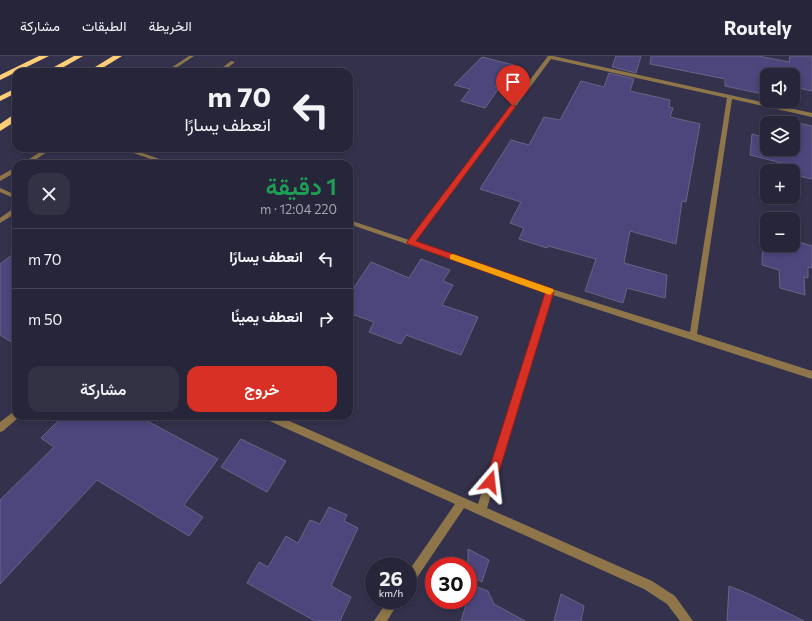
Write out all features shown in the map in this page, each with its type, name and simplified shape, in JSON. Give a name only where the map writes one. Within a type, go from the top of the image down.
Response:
[{"type":"highway","points":[[20,68],[45,56]]},
{"type":"highway","points":[[57,68],[79,56]]},
{"type":"highway","points":[[98,68],[118,56]]},
{"type":"highway","points":[[0,78],[12,72]]},
{"type":"highway","points":[[0,99],[12,92]]},
{"type":"highway","points":[[0,122],[12,115]]},
{"type":"highway","points":[[0,128],[12,120]]},
{"type":"street","points":[[174,68],[192,56]]},
{"type":"street","points":[[411,242],[550,57],[812,115]]},
{"type":"street","points":[[224,68],[232,62]]},
{"type":"street","points":[[693,336],[730,97]]},
{"type":"street","points":[[31,160],[44,152]]},
{"type":"street","points":[[134,152],[159,160]]},
{"type":"street","points":[[0,179],[12,172]]},
{"type":"street","points":[[0,190],[12,195]]},
{"type":"street","points":[[0,221],[12,213]]},
{"type":"street","points":[[353,223],[550,291],[812,375]]},
{"type":"street","points":[[481,511],[550,291]]},
{"type":"street","points":[[0,428],[12,418]]},
{"type":"street","points":[[277,420],[648,585],[671,600],[686,621]]},
{"type":"street","points":[[417,568],[462,503]]},
{"type":"street","points":[[380,621],[389,609]]},
{"type":"building","points":[[616,56],[641,56],[636,73],[612,67]]},
{"type":"building","points":[[651,56],[758,56],[789,62],[790,56],[812,56],[812,91],[800,88],[800,68],[760,68],[760,94],[725,86],[725,79],[650,64]]},
{"type":"building","points":[[482,57],[514,65],[495,87],[499,88],[485,108],[461,101],[470,89],[454,85]]},
{"type":"building","points":[[609,73],[634,79],[630,91],[670,100],[669,107],[673,108],[670,117],[700,124],[686,202],[682,201],[676,244],[630,231],[624,263],[667,275],[665,298],[627,288],[623,303],[585,291],[596,259],[548,246],[547,248],[519,239],[524,228],[510,223],[521,202],[480,189],[511,140],[529,145],[544,117],[560,120],[581,81],[604,87]]},
{"type":"building","points":[[800,123],[812,126],[812,179],[800,176],[800,164],[785,164],[750,155],[752,134],[760,136],[760,156],[800,156]]},
{"type":"building","points":[[800,242],[812,246],[812,268],[808,267],[808,278],[804,277],[805,295],[780,288],[779,270],[762,265],[762,252],[800,252]]},
{"type":"building","points":[[12,255],[12,342],[0,335],[0,264]]},
{"type":"building","points":[[421,259],[450,270],[443,281],[453,285],[442,305],[478,317],[461,355],[406,335],[401,344],[369,332],[374,322],[353,314],[353,289],[371,262],[409,278]]},
{"type":"building","points":[[59,420],[145,420],[218,459],[184,505],[203,517],[189,536],[97,480],[0,584],[0,500],[54,447],[41,438]]},
{"type":"building","points":[[241,439],[286,461],[267,492],[221,467]]},
{"type":"building","points":[[329,507],[347,515],[344,521],[358,528],[331,586],[351,597],[340,621],[315,621],[247,583],[259,562],[268,567],[286,536],[298,543],[310,520],[320,524]]},
{"type":"building","points":[[468,549],[489,560],[482,582],[477,579],[477,557],[468,557]]},
{"type":"building","points":[[729,586],[749,594],[804,621],[727,621]]},
{"type":"building","points":[[477,587],[488,591],[494,604],[525,621],[461,621],[465,609],[477,609]]},
{"type":"building","points":[[561,594],[584,606],[581,621],[554,621]]},
{"type":"slow traffic","points":[[453,257],[550,291]]},
{"type":"route","points":[[490,482],[550,291],[411,242],[513,106]]}]
